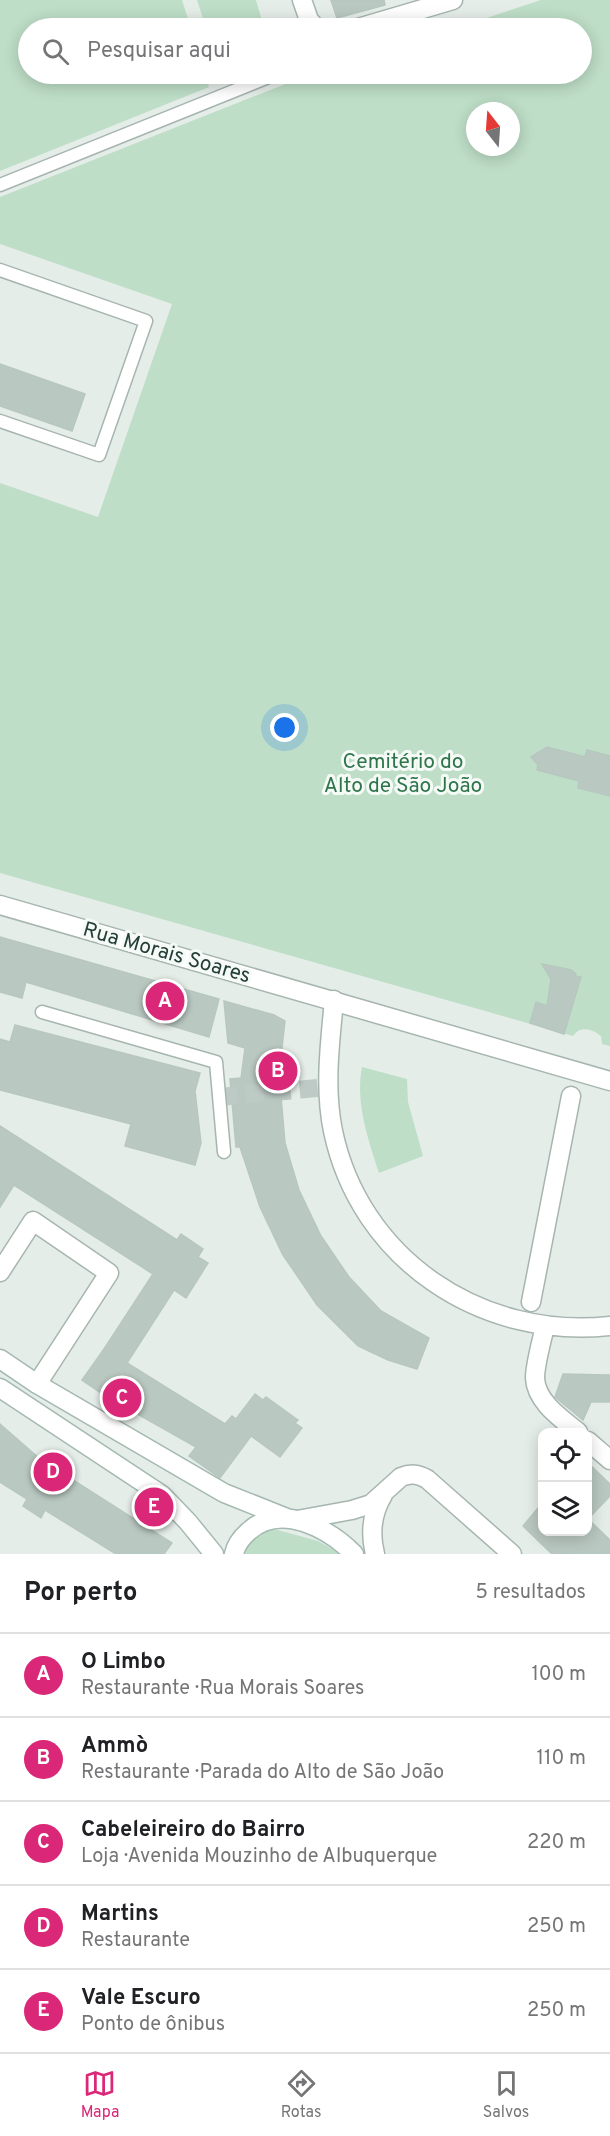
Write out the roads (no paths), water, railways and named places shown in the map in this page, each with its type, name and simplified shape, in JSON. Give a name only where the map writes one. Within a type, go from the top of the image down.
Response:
[{"type":"street","points":[[302,0],[308,18]]},
{"type":"street","points":[[392,18],[453,0]]},
{"type":"street","name":"Rua Morais Soares","points":[[0,905],[610,1080]]},
{"type":"street","points":[[334,1000],[328,1070],[330,1109],[339,1152],[346,1173],[366,1211],[398,1252],[437,1285],[470,1304],[501,1317],[545,1326],[570,1328],[610,1326]]},
{"type":"street","points":[[531,1302],[571,1096]]},
{"type":"street","points":[[0,1272],[33,1221],[110,1273],[23,1402]]},
{"type":"street","points":[[545,1326],[535,1378],[543,1400],[574,1428]]},
{"type":"street","points":[[0,1359],[37,1384],[224,1493],[328,1533],[354,1554]]},
{"type":"street","points":[[0,1388],[162,1495],[214,1554]]},
{"type":"street","points":[[592,1444],[610,1460]]},
{"type":"street","points":[[234,1554],[242,1537],[265,1520],[292,1519],[371,1504],[406,1474],[423,1477],[512,1554]]},
{"type":"street","points":[[375,1554],[372,1544],[373,1526],[379,1502],[384,1494]]},
{"type":"lane","points":[[0,185],[251,84]]},
{"type":"lane","points":[[0,270],[146,321],[99,455],[0,421]]},
{"type":"lane","points":[[42,1012],[216,1062],[224,1152]]},
{"type":"tunnel","points":[[219,1097],[328,1087]]},
{"type":"place","name":"O Limbo","points":[[165,1001]]},
{"type":"place","name":"Ammò","points":[[278,1071]]},
{"type":"place","name":"Cabeleireiro do Bairro","points":[[122,1398]]},
{"type":"place","name":"Martins","points":[[53,1472]]},
{"type":"place","name":"Vale Escuro","points":[[154,1507]]},
{"type":"park label","name":"Cemitério do Alto de São João","points":[[403,773]]}]
